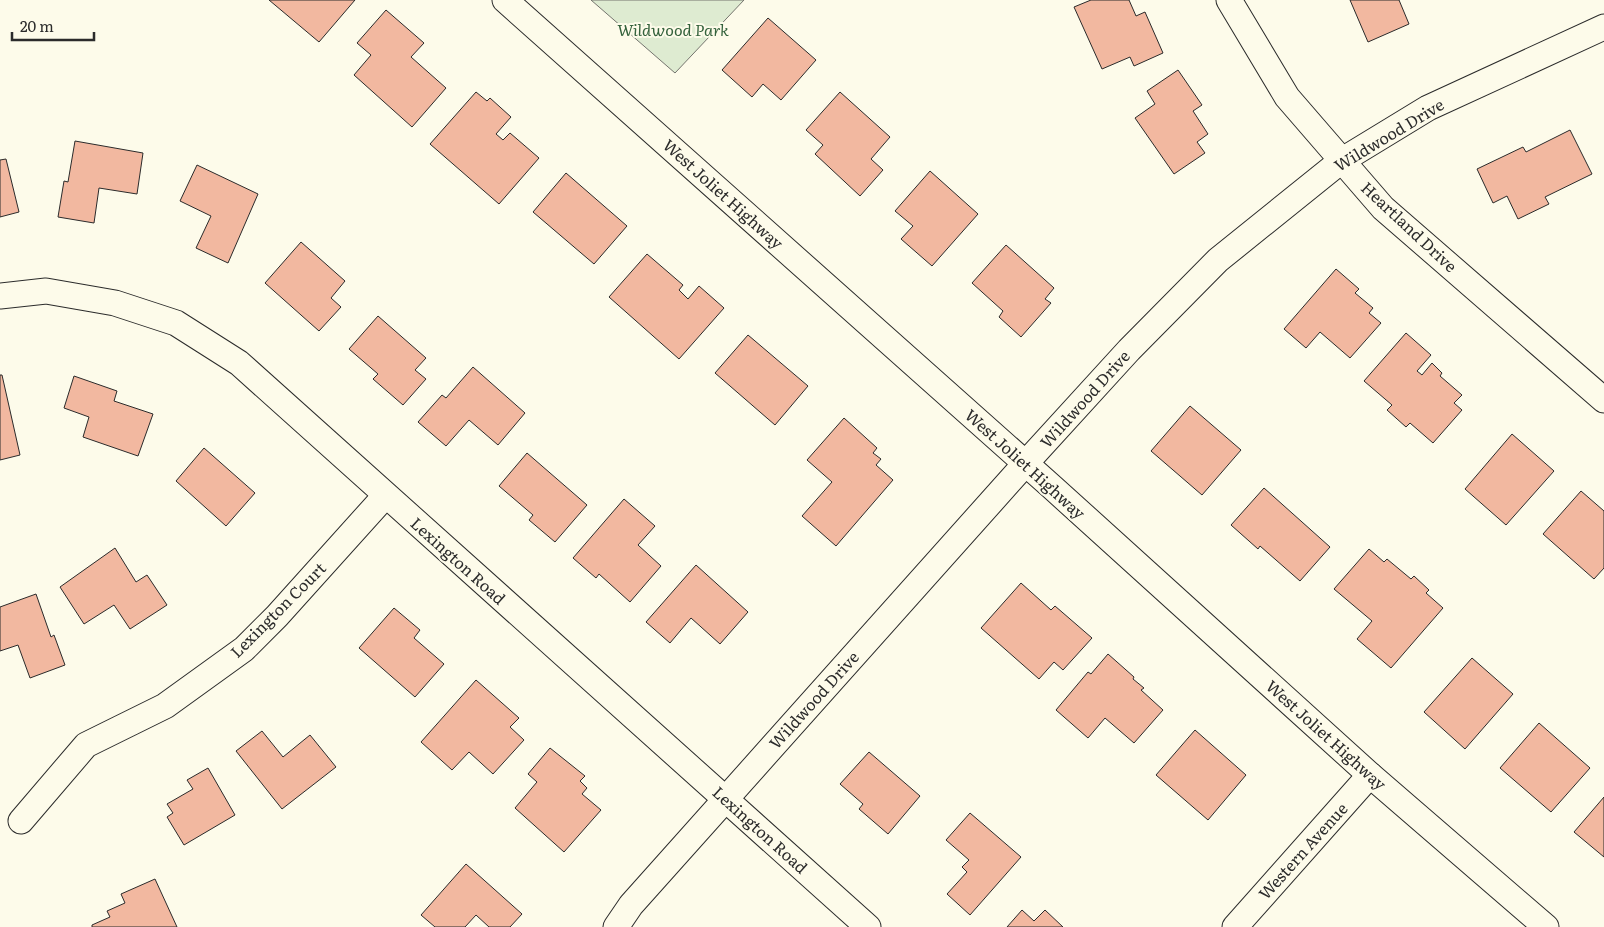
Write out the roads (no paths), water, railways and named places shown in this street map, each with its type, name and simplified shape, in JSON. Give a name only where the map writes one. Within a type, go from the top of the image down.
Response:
[{"type":"street","name":"West Joliet Highway","points":[[505,0],[1370,775],[1546,927]]},
{"type":"street","name":"Heartland Drive","points":[[1229,0],[1287,97],[1383,208],[1604,400]]},
{"type":"street","name":"Wildwood Drive","points":[[616,927],[632,905],[725,799],[1025,464],[1129,350],[1218,260],[1341,161],[1428,108],[1604,27]]},
{"type":"street","name":"Lexington Road","points":[[0,296],[46,291],[115,303],[176,323],[239,363],[385,496],[868,927]]},
{"type":"street","name":"Lexington Court","points":[[21,821],[86,744],[164,706],[244,649],[277,616],[385,496]]},
{"type":"street","name":"Western Avenue","points":[[1236,927],[1370,775]]},
{"type":"park label","name":"Wildwood Park","points":[[673,30]]}]
